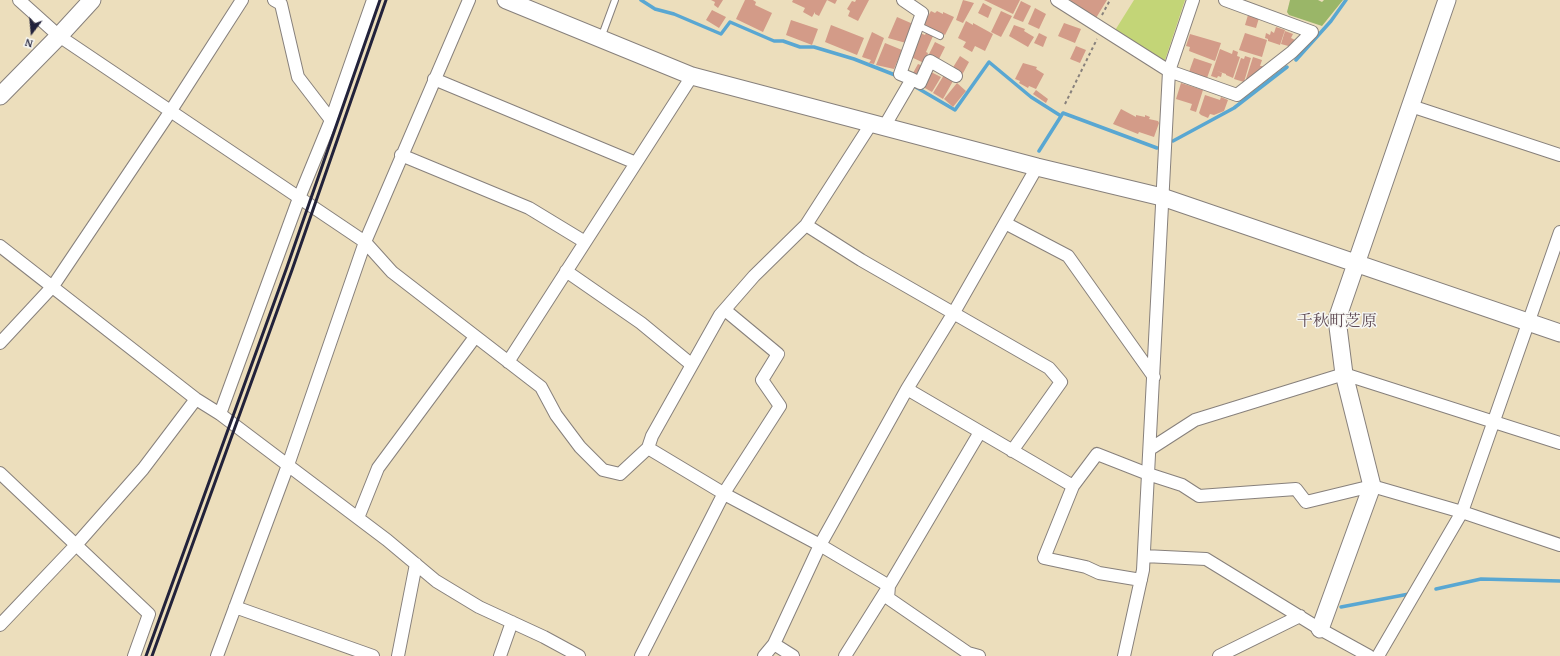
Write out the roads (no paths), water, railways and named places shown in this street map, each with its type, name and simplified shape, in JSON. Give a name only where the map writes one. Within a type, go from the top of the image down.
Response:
[{"type":"street","points":[[19,0],[59,36],[365,242],[392,272],[541,387],[556,415],[580,447],[603,470],[620,474],[648,448],[652,436],[725,310],[754,276],[806,225],[912,80]]},
{"type":"street","points":[[0,96],[92,0]]},
{"type":"street","points":[[0,343],[53,286],[170,112],[242,0]]},
{"type":"street","points":[[220,414],[299,198],[330,120],[372,0]]},
{"type":"street","points":[[218,656],[288,465],[365,242],[401,155],[469,0]]},
{"type":"street","points":[[506,0],[692,76],[1037,167],[1162,197],[1560,333]]},
{"type":"street","points":[[903,0],[922,13],[900,74],[920,83],[930,61],[956,76]]},
{"type":"street","points":[[1057,0],[1169,71],[1237,95],[1292,52],[1312,32],[1225,0]]},
{"type":"street","points":[[1124,656],[1141,580],[1144,556],[1169,71],[1193,0]]},
{"type":"street","points":[[1320,629],[1372,486],[1344,374],[1337,319],[1447,0]]},
{"type":"street","points":[[279,1],[298,77],[330,120]]},
{"type":"street","points":[[508,362],[692,76]]},
{"type":"street","points":[[434,79],[636,163]]},
{"type":"street","points":[[1411,106],[1560,155]]},
{"type":"street","points":[[401,155],[529,208],[585,242]]},
{"type":"street","points":[[764,656],[774,644],[820,545],[907,388],[953,314],[1037,167]]},
{"type":"street","points":[[1004,223],[1068,256],[1154,377]]},
{"type":"street","points":[[806,225],[861,260],[1049,368],[1061,382],[1012,450]]},
{"type":"street","points":[[1378,656],[1462,512],[1560,232]]},
{"type":"street","points":[[0,246],[196,399],[220,414],[358,518],[436,581],[479,607],[579,656]]},
{"type":"street","points":[[566,271],[641,323],[692,366]]},
{"type":"street","points":[[641,656],[724,494],[780,406],[762,380],[778,354],[725,310]]},
{"type":"street","points":[[358,518],[378,468],[475,337]]},
{"type":"street","points":[[1150,449],[1195,420],[1344,374],[1560,443]]},
{"type":"street","points":[[907,388],[1073,486]]},
{"type":"street","points":[[0,625],[76,545],[143,469],[196,399]]},
{"type":"street","points":[[845,656],[889,586],[980,432]]},
{"type":"street","points":[[648,448],[724,494],[820,545],[889,586]]},
{"type":"street","points":[[1141,580],[1098,573],[1086,567],[1044,558],[1073,486],[1097,454],[1148,474],[1182,485],[1199,496],[1296,489],[1306,502],[1372,486],[1462,512],[1560,545]]},
{"type":"street","points":[[0,473],[149,614],[134,656]]},
{"type":"street","points":[[1144,556],[1206,558],[1320,629],[1369,656]]},
{"type":"street","points":[[398,656],[416,564]]},
{"type":"street","points":[[889,586],[888,598],[971,655]]},
{"type":"street","points":[[235,607],[373,656]]},
{"type":"street","points":[[1219,656],[1300,616]]},
{"type":"street","points":[[500,656],[512,622]]},
{"type":"street","points":[[774,644],[793,656]]},
{"type":"lane","points":[[600,39],[615,0]]},
{"type":"lane","points":[[917,25],[940,36]]},
{"type":"waterway","points":[[641,0],[655,9],[674,14],[721,34],[730,22],[774,41],[783,41],[800,47],[814,47],[854,59],[895,75]]},
{"type":"waterway","points":[[1296,60],[1331,21],[1346,0]]},
{"type":"waterway","points":[[914,86],[955,110],[989,62],[1031,97],[1061,116]]},
{"type":"waterway","points":[[1173,141],[1234,108],[1287,67]]},
{"type":"waterway","points":[[1039,151],[1063,113],[1157,148]]},
{"type":"waterway","points":[[1436,589],[1481,579],[1560,581]]},
{"type":"waterway","points":[[1341,607],[1409,594]]},
{"type":"railway","points":[[146,656],[287,267],[380,0]]},
{"type":"railway","points":[[152,656],[292,270],[386,0]]},
{"type":"district","name":"千秋町芝原","points":[[1337,322]]}]
